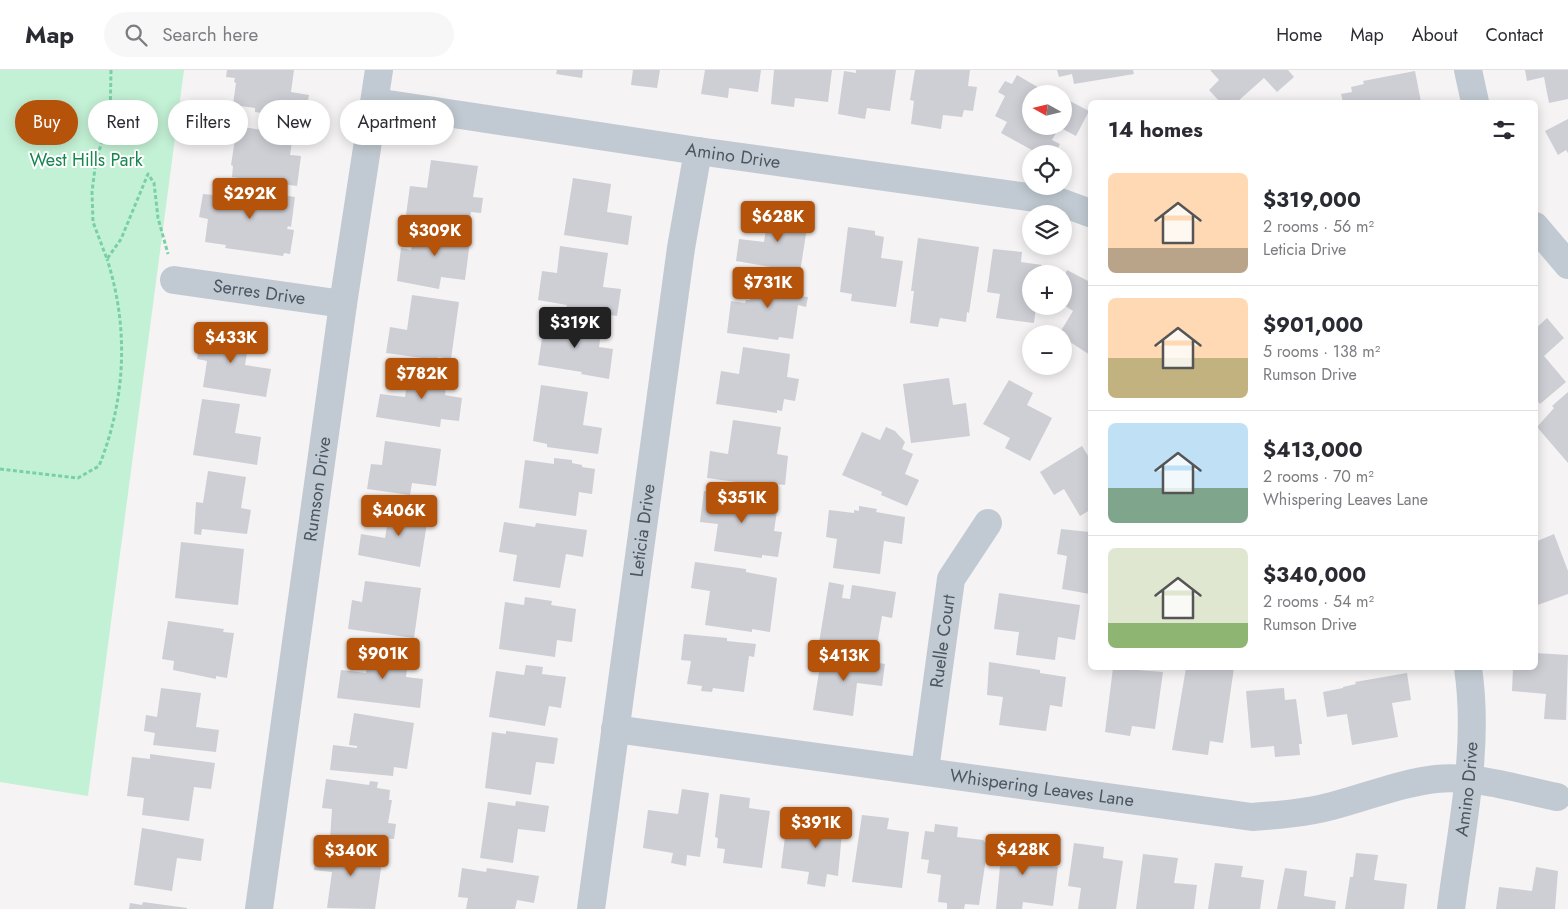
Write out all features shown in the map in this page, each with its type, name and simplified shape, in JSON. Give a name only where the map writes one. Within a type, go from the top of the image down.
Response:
[{"type":"street","name":"Rumson Drive","points":[[375,100],[379,70]]},
{"type":"street","points":[[1468,70],[1475,100]]},
{"type":"street","name":"Amino Drive","points":[[454,114],[698,151],[1057,201],[1088,212]]},
{"type":"street","name":"Rumson Drive","points":[[259,909],[343,304],[368,145]]},
{"type":"street","name":"Leticia Drive","points":[[591,909],[681,248],[698,151]]},
{"type":"street","points":[[1538,230],[1568,265]]},
{"type":"street","name":"Serres Drive","points":[[172,269],[343,304]]},
{"type":"street","name":"Ruelle Court","points":[[925,770],[951,579],[988,523]]},
{"type":"street","name":"Amino Drive","points":[[1452,909],[1474,722],[1468,670]]},
{"type":"street","name":"Whispering Leaves Lane","points":[[615,729],[925,770],[1252,817],[1292,814],[1331,807],[1397,786],[1436,779],[1468,778],[1557,797]]},
{"type":"path","points":[[0,469],[78,478],[99,466],[115,415],[122,370],[122,330],[117,290],[93,222],[92,192],[96,160],[110,118],[111,70]]},
{"type":"path","points":[[107,259],[121,239],[148,174],[154,182],[158,218],[172,269]]},
{"type":"green space","name":"West Hills Park","points":[[0,70],[184,70],[180,100],[168,100],[168,145],[174,145],[88,796],[0,782]]},
{"type":"building","points":[[227,70],[294,70],[291,92],[309,95],[308,100],[258,100],[258,112],[255,112],[255,108],[248,107],[248,100],[234,100],[235,78],[226,77]]},
{"type":"building","points":[[557,70],[583,70],[582,78],[556,74]]},
{"type":"building","points":[[633,70],[660,70],[657,88],[631,85]]},
{"type":"building","points":[[705,70],[761,70],[758,92],[729,88],[728,98],[701,94]]},
{"type":"building","points":[[774,70],[832,70],[828,102],[795,98],[794,107],[771,104]]},
{"type":"building","points":[[856,70],[896,70],[890,111],[867,108],[865,119],[838,114],[844,71],[856,73]]},
{"type":"building","points":[[915,70],[970,70],[968,86],[977,87],[973,111],[964,110],[962,117],[943,115],[941,129],[911,124],[914,101],[910,100]]},
{"type":"building","points":[[1057,70],[1133,70],[1134,74],[1074,84],[1072,74],[1059,77]]},
{"type":"building","points":[[1210,70],[1288,70],[1294,77],[1277,92],[1264,78],[1239,100],[1218,100],[1209,90],[1219,80]]},
{"type":"building","points":[[1525,70],[1568,70],[1568,99],[1549,103],[1544,77],[1527,81]]},
{"type":"building","points":[[1415,71],[1421,100],[1342,100],[1341,94],[1352,92],[1351,87],[1364,84],[1363,81]]},
{"type":"building","points":[[1017,75],[1034,85],[1022,85],[1022,135],[1055,135],[1052,140],[1060,145],[1023,145],[1001,133],[1007,122],[995,116],[1005,96],[998,92],[1005,81],[1012,84]]},
{"type":"building","points":[[1072,102],[1088,110],[1076,136],[1072,134]]},
{"type":"building","points":[[1568,119],[1568,153],[1566,150],[1558,155],[1545,131]]},
{"type":"building","points":[[248,128],[258,129],[258,145],[292,145],[290,155],[301,156],[297,186],[232,177],[233,166],[231,165],[234,145],[248,145]]},
{"type":"building","points":[[431,160],[478,166],[473,197],[483,198],[481,213],[471,212],[469,224],[406,215],[410,186],[427,188]]},
{"type":"building","points":[[573,178],[611,184],[607,212],[632,216],[628,245],[564,235]]},
{"type":"building","points":[[247,184],[283,189],[282,195],[295,197],[291,227],[288,226],[287,229],[294,230],[290,254],[284,253],[283,256],[225,248],[226,245],[205,242],[208,219],[199,217],[203,194],[214,195],[215,188],[243,192]]},
{"type":"building","points":[[769,209],[809,215],[800,272],[736,261],[739,239],[764,242]]},
{"type":"building","points":[[416,225],[471,233],[465,280],[441,277],[439,289],[397,281],[401,248],[411,250]]},
{"type":"building","points":[[848,227],[875,231],[875,235],[884,237],[881,258],[903,261],[896,307],[851,301],[852,294],[840,292]]},
{"type":"building","points":[[918,238],[979,247],[966,322],[940,318],[938,327],[910,323],[914,291],[911,291]]},
{"type":"building","points":[[560,246],[608,253],[603,287],[621,289],[617,316],[566,308],[567,305],[538,300],[542,271],[557,273]]},
{"type":"building","points":[[993,249],[1022,252],[1021,262],[1042,265],[1022,265],[1022,315],[1035,315],[1034,323],[996,318],[1000,294],[987,292]]},
{"type":"building","points":[[1072,273],[1088,281],[1088,354],[1072,343],[1072,325],[1064,325],[1073,311]]},
{"type":"building","points":[[765,274],[801,282],[799,296],[808,297],[806,307],[798,305],[793,339],[779,337],[778,340],[727,333],[731,301],[745,303],[746,300],[750,300],[754,276],[764,277]]},
{"type":"building","points":[[412,295],[459,302],[451,359],[438,357],[437,360],[386,353],[390,327],[407,330]]},
{"type":"building","points":[[545,318],[602,327],[599,347],[613,349],[609,379],[581,374],[582,372],[538,365]]},
{"type":"building","points":[[1547,318],[1564,338],[1544,356],[1566,382],[1540,404],[1538,402],[1538,326]]},
{"type":"building","points":[[202,329],[250,335],[245,365],[271,369],[266,397],[203,387],[207,361],[197,359]]},
{"type":"building","points":[[743,347],[790,354],[787,377],[799,379],[795,401],[784,399],[782,411],[777,410],[777,413],[716,404],[721,371],[739,374]]},
{"type":"building","points":[[410,365],[448,370],[445,395],[462,398],[459,421],[441,419],[440,427],[376,417],[380,394],[405,397]]},
{"type":"building","points":[[949,378],[953,405],[966,403],[970,436],[911,443],[903,384]]},
{"type":"building","points":[[1009,380],[1033,393],[1027,405],[1052,418],[1030,461],[1005,448],[1010,438],[983,424]]},
{"type":"building","points":[[541,385],[588,392],[583,425],[602,428],[598,454],[547,447],[547,444],[533,441]]},
{"type":"building","points":[[1568,392],[1568,463],[1538,428],[1554,408],[1552,406]]},
{"type":"building","points":[[202,399],[240,404],[235,433],[261,437],[257,465],[193,455]]},
{"type":"building","points":[[733,420],[781,427],[777,454],[788,456],[785,485],[758,482],[758,485],[707,478],[710,451],[728,454]]},
{"type":"building","points":[[886,427],[895,431],[905,442],[902,449],[913,454],[905,474],[919,480],[907,506],[881,495],[882,492],[842,475],[862,432],[880,440]]},
{"type":"building","points":[[385,441],[441,449],[436,486],[412,483],[410,495],[367,489],[371,464],[382,465]]},
{"type":"building","points":[[1082,446],[1088,456],[1088,511],[1080,516],[1064,489],[1054,495],[1040,472]]},
{"type":"building","points":[[554,458],[572,460],[572,463],[582,465],[582,467],[595,469],[592,494],[579,492],[576,516],[519,508],[525,460],[554,464]]},
{"type":"building","points":[[208,471],[246,477],[241,508],[251,510],[247,534],[202,529],[201,535],[194,534],[196,502],[203,503]]},
{"type":"building","points":[[704,491],[771,498],[769,510],[777,511],[774,531],[782,532],[778,557],[762,555],[762,558],[714,551],[718,524],[700,522]]},
{"type":"building","points":[[391,504],[429,510],[420,567],[358,555],[361,534],[385,538]]},
{"type":"building","points":[[859,506],[877,509],[876,512],[905,517],[902,544],[884,541],[880,574],[833,568],[837,539],[826,537],[829,510],[854,513],[854,510],[859,511]]},
{"type":"building","points":[[504,522],[535,527],[536,523],[587,530],[583,557],[566,554],[560,588],[513,581],[517,555],[499,552]]},
{"type":"building","points":[[1061,529],[1088,532],[1088,594],[1062,589],[1067,556],[1057,554]]},
{"type":"building","points":[[1554,534],[1568,571],[1568,594],[1538,605],[1538,541]]},
{"type":"building","points":[[181,542],[244,549],[238,605],[175,598]]},
{"type":"building","points":[[695,562],[746,569],[746,572],[777,578],[770,632],[752,629],[752,632],[705,625],[710,591],[691,588]]},
{"type":"building","points":[[365,581],[421,588],[414,638],[348,629],[352,600],[362,602]]},
{"type":"building","points":[[829,582],[844,585],[842,598],[850,599],[852,585],[896,592],[892,618],[882,616],[876,652],[819,643]]},
{"type":"building","points":[[999,593],[1080,605],[1075,640],[1058,637],[1055,660],[1016,655],[1019,632],[994,629]]},
{"type":"building","points":[[525,597],[552,601],[551,605],[576,609],[572,642],[557,640],[555,657],[499,649],[505,602],[524,605]]},
{"type":"building","points":[[168,621],[224,629],[223,632],[234,633],[227,678],[216,676],[216,679],[173,670],[174,661],[162,659]]},
{"type":"building","points":[[684,634],[727,638],[727,641],[756,644],[754,657],[749,656],[744,692],[713,688],[712,692],[701,691],[702,686],[687,684],[691,661],[681,660]]},
{"type":"building","points":[[370,644],[409,649],[406,677],[423,679],[420,708],[337,698],[341,670],[366,673]]},
{"type":"building","points":[[822,653],[885,664],[882,686],[857,683],[853,716],[813,710]]},
{"type":"building","points":[[1538,653],[1568,655],[1566,720],[1544,719],[1546,694],[1512,691],[1513,670],[1538,670]]},
{"type":"building","points":[[989,662],[1040,670],[1040,673],[1066,677],[1062,707],[1050,705],[1046,731],[999,725],[1003,697],[987,695]]},
{"type":"building","points":[[526,665],[543,667],[542,674],[566,677],[561,708],[549,706],[545,726],[489,717],[496,671],[524,675]]},
{"type":"building","points":[[1113,670],[1163,672],[1155,729],[1132,726],[1130,736],[1105,732]]},
{"type":"building","points":[[1186,670],[1234,670],[1223,743],[1210,741],[1208,755],[1172,750]]},
{"type":"building","points":[[1407,673],[1411,700],[1392,703],[1398,737],[1352,745],[1347,714],[1327,717],[1323,692],[1356,684],[1355,682]]},
{"type":"building","points":[[161,688],[201,693],[196,727],[219,730],[216,752],[153,745],[155,733],[144,731],[146,715],[157,717]]},
{"type":"building","points":[[1284,688],[1285,700],[1296,699],[1302,744],[1299,744],[1300,755],[1275,757],[1274,746],[1251,748],[1246,691]]},
{"type":"building","points":[[354,713],[414,723],[407,769],[394,767],[393,776],[330,770],[333,745],[357,748],[357,746],[349,745]]},
{"type":"building","points":[[506,731],[558,738],[554,764],[536,762],[531,795],[485,788],[492,732],[506,734]]},
{"type":"building","points":[[150,754],[215,763],[211,789],[194,787],[189,821],[142,815],[144,798],[127,796],[132,757],[150,759]]},
{"type":"building","points":[[326,779],[369,785],[370,781],[378,782],[377,788],[390,790],[389,800],[392,800],[388,823],[396,824],[394,839],[383,838],[382,843],[357,839],[357,844],[330,840],[332,809],[322,808]]},
{"type":"building","points":[[682,789],[709,793],[700,857],[687,855],[686,866],[671,863],[673,853],[643,848],[648,810],[678,814]]},
{"type":"building","points":[[720,794],[750,798],[749,808],[770,811],[762,868],[723,863],[725,849],[717,848],[718,838],[715,837]]},
{"type":"building","points":[[516,801],[549,806],[545,832],[518,829],[513,863],[480,858],[488,802],[515,806]]},
{"type":"building","points":[[822,808],[844,811],[838,876],[827,874],[825,887],[807,884],[809,872],[781,868],[786,829],[819,833]]},
{"type":"building","points":[[862,815],[889,818],[887,829],[909,832],[902,888],[852,882]]},
{"type":"building","points":[[935,824],[958,827],[957,837],[983,840],[988,845],[979,905],[965,904],[964,909],[947,909],[947,903],[938,902],[941,875],[927,873],[929,860],[921,859],[925,831],[934,832]]},
{"type":"building","points":[[142,828],[204,839],[201,861],[177,858],[172,891],[134,885]]},
{"type":"building","points":[[1003,834],[1032,838],[1029,863],[1058,867],[1053,906],[1023,902],[1022,909],[996,909]]},
{"type":"building","points":[[1074,843],[1104,847],[1103,858],[1123,861],[1116,909],[1078,909],[1081,888],[1068,886]]},
{"type":"building","points":[[317,846],[383,855],[375,909],[327,908],[332,872],[314,870]]},
{"type":"building","points":[[1356,853],[1378,855],[1374,880],[1407,884],[1404,909],[1345,909],[1350,877],[1353,877]]},
{"type":"building","points":[[1143,854],[1178,858],[1174,883],[1197,885],[1194,909],[1136,909]]},
{"type":"building","points":[[1215,863],[1243,866],[1241,877],[1264,880],[1260,909],[1208,909]]},
{"type":"building","points":[[1536,867],[1558,871],[1555,909],[1496,909],[1499,887],[1532,891]]},
{"type":"building","points":[[462,868],[486,872],[487,868],[539,876],[534,903],[517,900],[515,909],[466,909],[468,898],[458,897]]},
{"type":"building","points":[[1285,868],[1307,871],[1304,896],[1336,901],[1335,909],[1277,909]]},
{"type":"building","points":[[143,902],[187,909],[129,909],[130,903],[142,905]]}]
